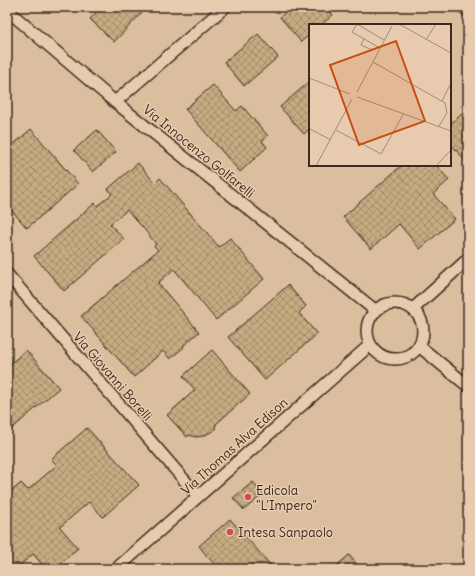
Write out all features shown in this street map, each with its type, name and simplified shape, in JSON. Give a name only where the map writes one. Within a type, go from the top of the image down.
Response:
[{"type":"street","points":[[115,102],[224,7]]},
{"type":"street","points":[[464,7],[468,11]]},
{"type":"street","name":"Via Innocenzo Golfarelli","points":[[7,10],[115,102],[376,311]]},
{"type":"street","points":[[413,309],[468,259]]},
{"type":"street","name":"Via Giovanni Borelli","points":[[7,274],[198,496]]},
{"type":"street","points":[[390,303],[406,305],[413,309],[419,315],[424,331],[423,339],[414,353],[407,358],[398,360],[382,356],[375,351],[367,336],[367,326],[370,318],[376,311],[382,306],[390,303]]},
{"type":"street","name":"Via Thomas Alva Edison","points":[[116,569],[370,344]]},
{"type":"street","points":[[419,346],[468,386]]},
{"type":"shaded area","points":[[7,7],[468,7],[468,569],[7,569]]},
{"type":"building","points":[[101,7],[147,7],[114,42],[90,19]]},
{"type":"building","points":[[292,7],[326,7],[333,15],[322,24],[309,24],[309,35],[301,42],[280,17]]},
{"type":"building","points":[[258,34],[278,57],[244,86],[224,62]]},
{"type":"building","points":[[309,82],[309,129],[304,134],[280,107]]},
{"type":"building","points":[[213,85],[236,111],[242,106],[268,136],[262,141],[267,147],[240,172],[185,109]]},
{"type":"building","points":[[468,108],[468,164],[451,144],[451,123]]},
{"type":"building","points":[[31,129],[78,184],[27,228],[7,205],[7,150]]},
{"type":"building","points":[[97,130],[116,152],[93,172],[74,150]]},
{"type":"building","points":[[138,163],[155,183],[160,178],[219,247],[230,238],[264,279],[216,320],[174,269],[158,283],[199,332],[170,359],[163,351],[134,377],[81,316],[158,250],[154,246],[156,244],[144,229],[127,210],[110,224],[124,239],[64,291],[34,256],[95,203],[97,206],[112,194],[108,189]]},
{"type":"building","points":[[401,166],[437,166],[449,180],[433,194],[455,219],[420,249],[399,224],[371,249],[343,217]]},
{"type":"building","points":[[288,285],[306,306],[299,313],[317,334],[265,380],[228,337]]},
{"type":"building","points":[[26,350],[59,388],[7,433],[7,367]]},
{"type":"building","points":[[212,350],[250,394],[216,424],[215,429],[211,432],[203,436],[196,437],[189,435],[187,437],[167,415],[195,390],[183,376]]},
{"type":"building","points":[[87,428],[139,485],[103,517],[89,502],[60,527],[78,548],[54,569],[46,569],[33,554],[16,569],[7,569],[7,495],[21,483],[28,490],[57,465],[51,459]]},
{"type":"building","points":[[253,482],[263,494],[244,510],[233,498]]},
{"type":"building","points":[[230,519],[274,569],[219,569],[207,556],[199,546]]},
{"type":"building","points":[[349,555],[361,569],[333,569]]},
{"type":"place","name":"Edicola \"L'Impero\"","points":[[248,497]]},
{"type":"place","name":"Intesa Sanpaolo","points":[[230,532]]}]
